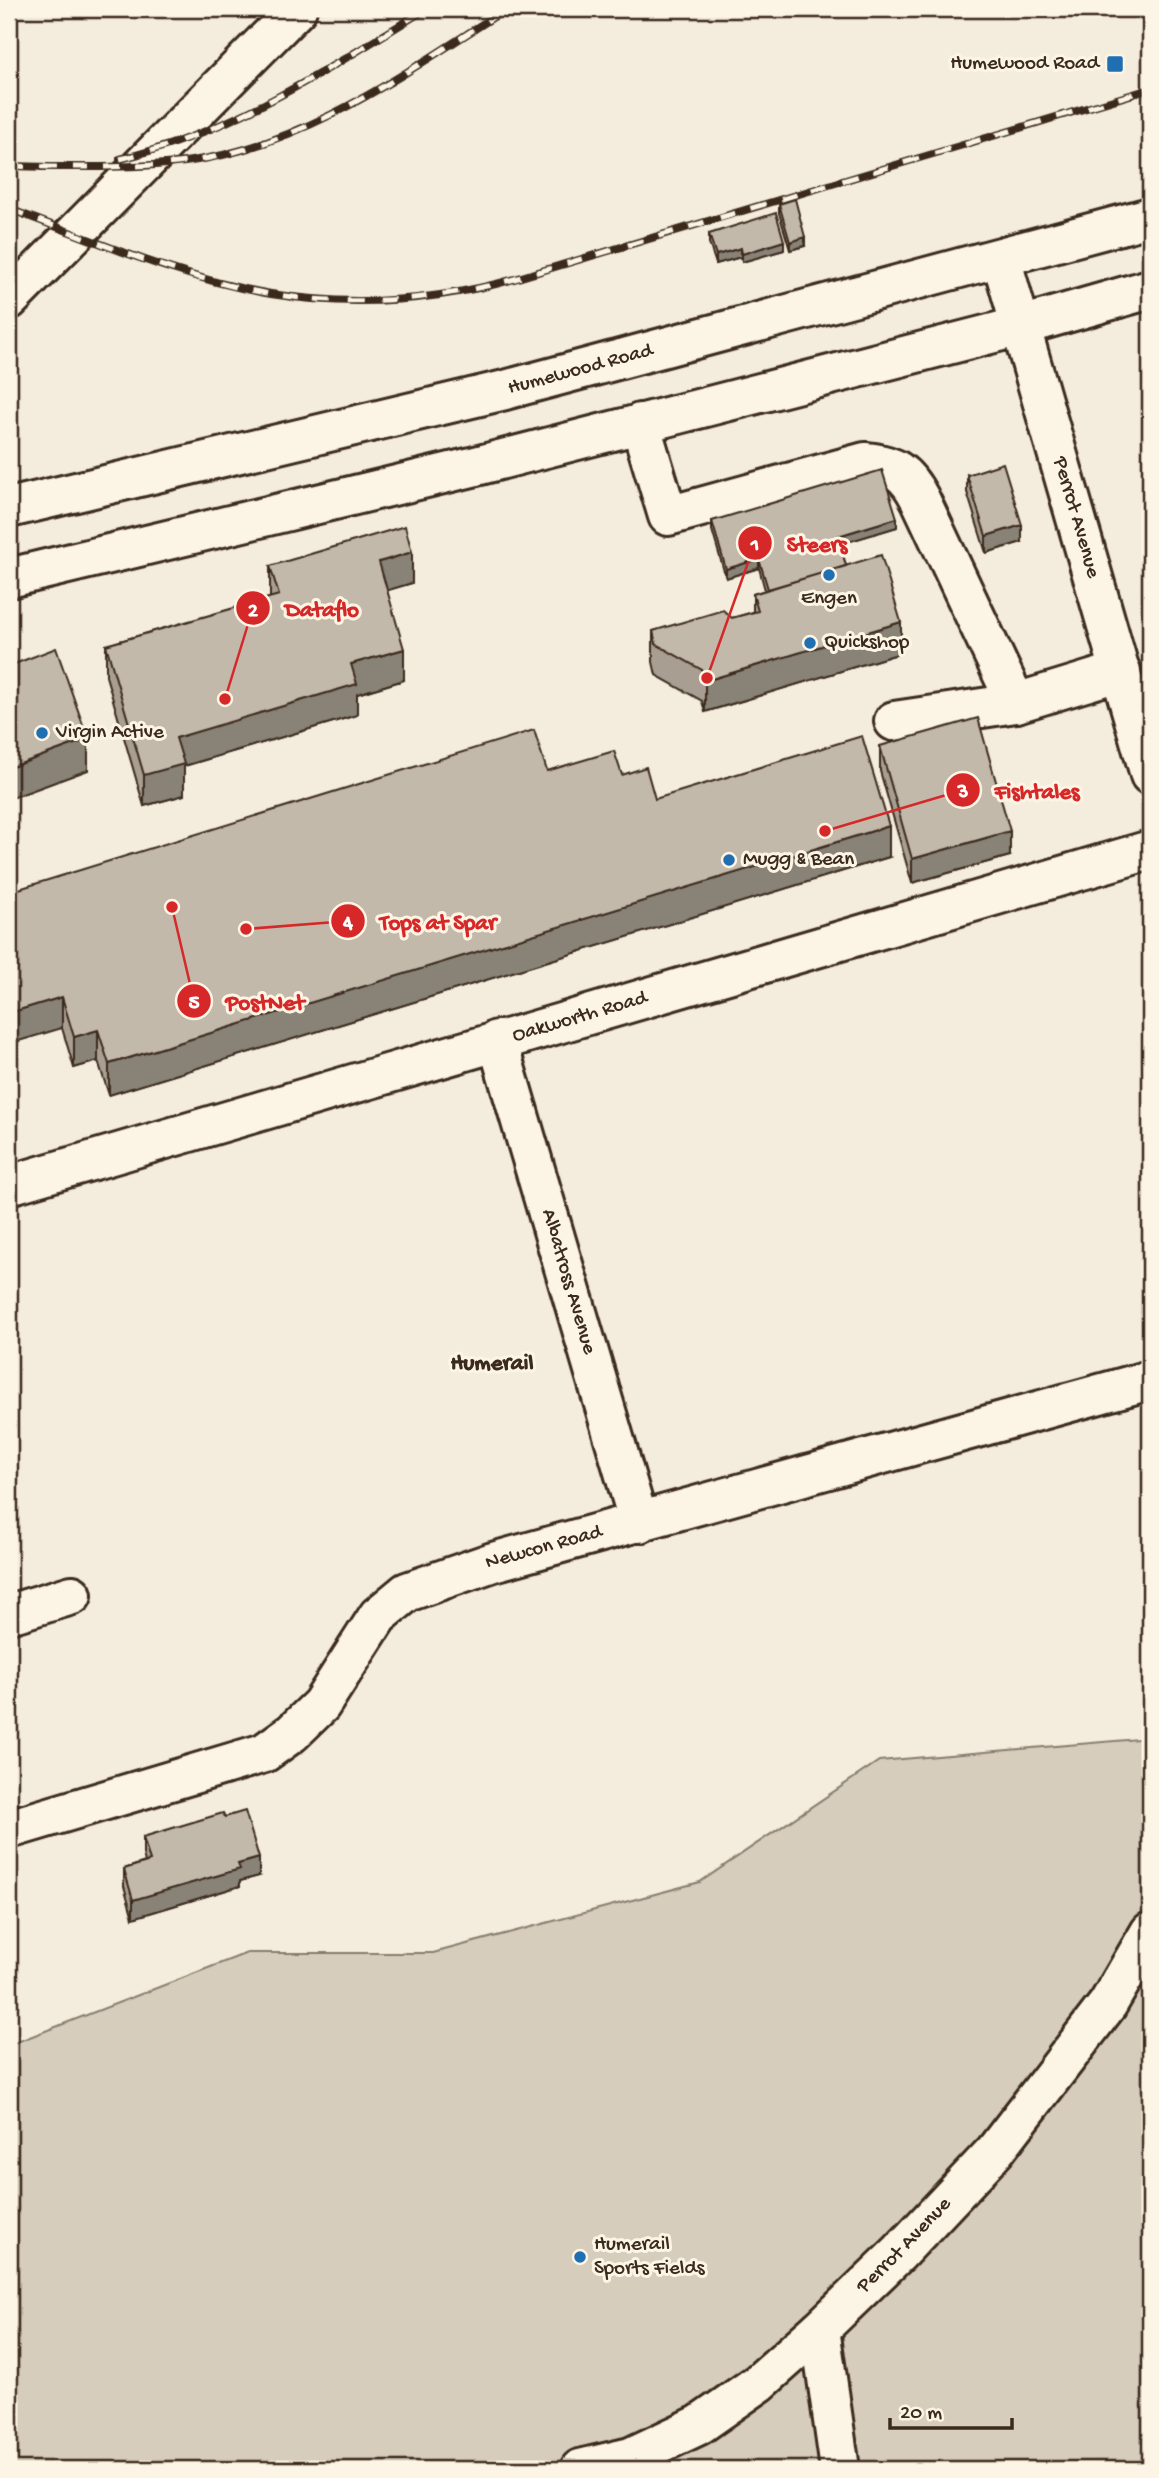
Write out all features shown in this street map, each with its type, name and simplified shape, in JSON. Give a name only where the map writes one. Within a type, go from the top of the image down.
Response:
[{"type":"street","points":[[9,300],[297,9]]},
{"type":"street","name":"Humewood Road","points":[[9,508],[505,390],[1150,217]]},
{"type":"street","name":"Perrot Avenue","points":[[1001,258],[1121,671],[1148,754]]},
{"type":"street","points":[[9,578],[458,470],[1021,326],[1150,289]]},
{"type":"street","points":[[640,423],[660,523],[865,462],[884,464],[901,472],[912,483],[920,499],[1016,703]]},
{"type":"street","points":[[894,720],[1016,703],[1121,671]]},
{"type":"street","name":"Oakworth Road","points":[[9,1185],[1150,850]]},
{"type":"street","name":"Albatross Avenue","points":[[497,1040],[639,1523]]},
{"type":"street","name":"Newcon Road","points":[[9,1829],[264,1753],[292,1733],[321,1705],[378,1616],[407,1592],[493,1562],[1150,1380]]},
{"type":"street","points":[[9,1614],[72,1595]]},
{"type":"street","name":"Perrot Avenue","points":[[580,2469],[631,2457],[699,2425],[759,2383],[820,2329],[899,2253],[995,2151],[1108,2004],[1150,1932]]},
{"type":"street","points":[[820,2329],[840,2469]]},
{"type":"shaded area","name":"Humerail Sports Fields","points":[[1150,1738],[1150,2469],[9,2469],[9,2045],[247,1953],[433,1953],[700,1882],[879,1761]]},
{"type":"building","points":[[795,199],[805,237],[790,242],[779,204]]},
{"type":"building","points":[[776,213],[784,241],[742,254],[741,248],[716,255],[709,234]]},
{"type":"building","points":[[1003,463],[1022,525],[986,536],[967,475]]},
{"type":"building","points":[[882,470],[897,518],[838,536],[846,566],[768,589],[759,559],[726,569],[712,521]]},
{"type":"building","points":[[405,526],[412,552],[379,562],[404,649],[351,664],[357,684],[176,738],[184,764],[144,775],[106,645],[279,595],[270,566]]},
{"type":"building","points":[[881,555],[901,622],[705,681],[702,670],[656,644],[653,631],[723,610],[732,618],[758,611],[753,594]]},
{"type":"building","name":"Virgin Active","points":[[56,648],[88,739],[9,768],[9,666]]},
{"type":"building","points":[[978,718],[1010,831],[912,859],[880,746]]},
{"type":"building","points":[[534,730],[547,771],[614,751],[622,775],[646,767],[655,799],[862,736],[889,826],[109,1064],[98,1030],[74,1037],[62,997],[9,1013],[9,892]]},
{"type":"building","points":[[245,1811],[259,1858],[238,1864],[240,1869],[133,1900],[124,1869],[150,1861],[143,1837],[223,1813],[225,1817]]},
{"type":"railway","points":[[120,159],[202,133],[241,115],[316,76],[426,9]]},
{"type":"railway","points":[[41,167],[131,166],[185,162],[272,140],[353,103],[506,9]]},
{"type":"railway","points":[[9,209],[138,258],[237,287],[271,294],[333,300],[426,297],[518,278],[1150,89]]},
{"type":"railway","points":[[9,166],[51,167]]},
{"type":"place","name":"Humewood Road","points":[[1115,64]]},
{"type":"place","name":"Engen","points":[[829,575]]},
{"type":"place","name":"Quickshop","points":[[810,643]]},
{"type":"place","name":"Steers","points":[[707,678]]},
{"type":"place","name":"Dataflo","points":[[225,699]]},
{"type":"place","name":"Virgin Active","points":[[42,733]]},
{"type":"place","name":"Fishtales","points":[[825,831]]},
{"type":"place","name":"Mugg & Bean","points":[[729,860]]},
{"type":"place","name":"PostNet","points":[[172,907]]},
{"type":"place","name":"Tops at Spar","points":[[246,929]]},
{"type":"place","name":"Humerail Sports Fields","points":[[580,2257]]},
{"type":"district","name":"Humerail","points":[[492,1364]]}]
